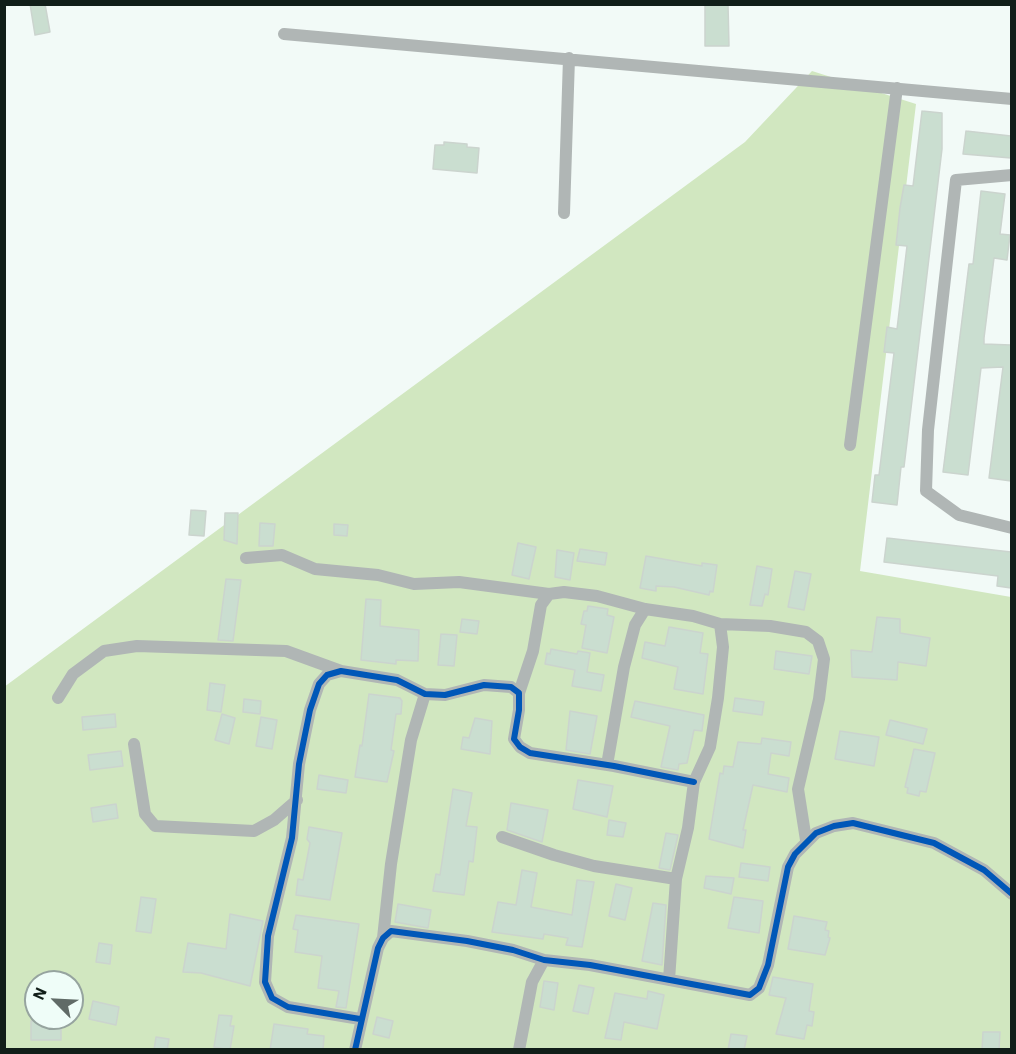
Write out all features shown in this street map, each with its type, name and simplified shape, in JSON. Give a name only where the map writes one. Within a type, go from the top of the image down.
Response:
[{"type":"street","points":[[284,34],[1011,99]]},
{"type":"street","points":[[564,213],[569,58]]},
{"type":"street","points":[[850,445],[897,88]]},
{"type":"street","points":[[1011,175],[956,180],[928,430],[926,491],[959,515],[1011,528]]},
{"type":"street","points":[[246,558],[282,555],[315,569],[378,576],[414,584],[459,582],[549,594],[564,592],[597,596],[645,609],[693,616],[720,624],[770,626],[806,632],[818,640],[824,659],[819,699],[798,789],[806,840]]},
{"type":"street","points":[[549,594],[541,605],[533,651],[519,693],[519,710],[514,739],[520,747],[540,756],[607,765],[694,782]]},
{"type":"street","points":[[607,765],[624,667],[634,625],[645,609]]},
{"type":"street","points":[[669,980],[676,879],[688,828],[694,782],[710,747],[723,647],[720,624]]},
{"type":"street","points":[[58,698],[74,674],[104,651],[136,646],[286,651],[341,671],[397,680],[425,694],[445,694],[484,685],[511,687],[519,693]]},
{"type":"street","points":[[341,671],[327,675],[319,684],[310,710],[299,764],[292,838],[268,936],[265,982],[272,998],[288,1007],[360,1019]]},
{"type":"street","points":[[355,1050],[360,1019],[378,948],[383,938],[391,864],[411,740],[425,694]]},
{"type":"street","points":[[134,744],[145,814],[155,826],[254,831],[274,820],[297,800]]},
{"type":"street","points":[[383,938],[391,931],[403,931],[513,950],[544,960],[590,965],[750,995],[759,988],[768,965],[788,867],[806,840],[816,832],[853,823],[934,843],[984,870],[1011,894]]},
{"type":"street","points":[[502,837],[594,866],[676,879]]},
{"type":"street","points":[[519,1050],[524,1013],[532,982],[544,960]]},
{"type":"green space","points":[[812,71],[916,104],[860,571],[1011,597],[1011,1049],[5,1049],[4,687],[745,142]]},
{"type":"building","points":[[30,4],[45,4],[50,32],[35,35]]},
{"type":"building","points":[[705,4],[728,4],[729,46],[705,46]]},
{"type":"building","points":[[922,111],[942,113],[942,149],[904,467],[901,467],[897,505],[872,502],[875,475],[879,475],[894,353],[884,352],[887,327],[897,329],[907,246],[896,245],[900,208],[904,185],[913,186]]},
{"type":"building","points":[[966,131],[1011,136],[1011,158],[963,154]]},
{"type":"building","points":[[444,142],[467,144],[467,147],[479,148],[477,173],[433,169],[435,145],[444,145]]},
{"type":"building","points":[[981,191],[1005,194],[1000,234],[1010,235],[1007,260],[994,258],[984,344],[1011,345],[1011,481],[989,478],[1003,367],[981,368],[968,475],[943,472],[969,264],[973,264]]},
{"type":"building","points":[[191,510],[206,511],[204,536],[189,535]]},
{"type":"building","points":[[225,513],[238,513],[237,544],[224,540]]},
{"type":"building","points":[[260,523],[275,524],[273,546],[259,546]]},
{"type":"building","points":[[334,524],[348,525],[347,536],[334,535]]},
{"type":"building","points":[[887,538],[1011,552],[1011,588],[997,586],[998,576],[884,562]]},
{"type":"building","points":[[518,543],[536,547],[529,579],[512,575]]},
{"type":"building","points":[[580,549],[607,553],[605,565],[577,561]]},
{"type":"building","points":[[557,550],[574,553],[570,580],[555,577]]},
{"type":"building","points":[[646,556],[702,566],[702,563],[717,565],[713,592],[710,591],[709,595],[674,587],[656,586],[656,591],[640,588]]},
{"type":"building","points":[[757,566],[772,569],[768,595],[765,594],[762,606],[750,605]]},
{"type":"building","points":[[795,571],[811,574],[804,610],[788,607]]},
{"type":"building","points":[[226,579],[241,580],[233,641],[218,640]]},
{"type":"building","points":[[366,599],[381,600],[380,626],[419,630],[418,661],[396,660],[396,664],[361,660]]},
{"type":"building","points":[[588,606],[608,609],[607,615],[614,617],[607,653],[582,648],[586,625],[581,624],[584,611],[587,611]]},
{"type":"building","points":[[877,617],[900,619],[900,633],[930,638],[926,666],[898,662],[897,680],[852,677],[851,650],[872,652]]},
{"type":"building","points":[[462,619],[479,621],[477,634],[460,632]]},
{"type":"building","points":[[669,627],[703,633],[700,653],[708,654],[703,694],[674,689],[678,667],[642,658],[645,642],[665,646]]},
{"type":"building","points":[[441,634],[457,635],[454,666],[438,665]]},
{"type":"building","points":[[551,649],[577,654],[578,651],[590,653],[587,672],[604,675],[601,691],[572,686],[575,670],[545,664],[547,653],[550,654]]},
{"type":"building","points":[[776,651],[812,656],[809,674],[774,669]]},
{"type":"building","points":[[210,683],[225,685],[221,712],[207,710]]},
{"type":"building","points":[[369,694],[400,698],[402,701],[401,714],[396,714],[391,750],[394,751],[387,782],[355,777]]},
{"type":"building","points":[[735,698],[764,702],[762,715],[733,711]]},
{"type":"building","points":[[244,699],[261,701],[260,714],[243,712]]},
{"type":"building","points":[[635,701],[704,715],[702,731],[694,730],[687,763],[679,764],[678,770],[661,767],[670,726],[631,717]]},
{"type":"building","points":[[570,711],[597,716],[590,754],[566,750]]},
{"type":"building","points":[[115,714],[116,727],[83,730],[82,717]]},
{"type":"building","points":[[222,714],[235,718],[229,744],[215,740]]},
{"type":"building","points":[[261,717],[277,720],[272,749],[256,746]]},
{"type":"building","points":[[475,718],[492,721],[490,754],[461,749],[463,737],[469,738]]},
{"type":"building","points":[[890,720],[927,729],[923,744],[886,735]]},
{"type":"building","points":[[840,731],[879,737],[874,766],[835,759]]},
{"type":"building","points":[[762,738],[791,742],[789,756],[771,753],[768,774],[789,778],[787,792],[753,785],[743,830],[746,830],[743,848],[709,839],[720,773],[723,774],[724,766],[733,767],[738,742],[761,744]]},
{"type":"building","points":[[914,749],[935,753],[926,792],[920,791],[919,796],[907,793],[908,788],[905,787]]},
{"type":"building","points":[[121,751],[123,766],[90,770],[88,755]]},
{"type":"building","points":[[319,775],[348,780],[346,793],[317,789]]},
{"type":"building","points":[[578,780],[613,786],[607,817],[573,809]]},
{"type":"building","points":[[453,789],[472,793],[466,826],[477,827],[473,862],[469,861],[464,895],[433,891],[436,874],[440,875]]},
{"type":"building","points":[[511,803],[548,810],[542,842],[507,830]]},
{"type":"building","points":[[116,804],[118,818],[93,822],[91,808]]},
{"type":"building","points":[[609,820],[626,823],[623,837],[607,835]]},
{"type":"building","points":[[309,827],[342,833],[330,900],[296,895],[298,879],[303,880],[310,843],[307,839]]},
{"type":"building","points":[[666,833],[678,835],[670,870],[659,868]]},
{"type":"building","points":[[741,863],[770,867],[768,881],[739,877]]},
{"type":"building","points":[[522,870],[537,873],[531,907],[572,915],[577,880],[594,882],[582,947],[566,945],[568,938],[544,934],[543,939],[492,932],[498,902],[516,905]]},
{"type":"building","points":[[706,876],[734,878],[731,894],[704,888]]},
{"type":"building","points":[[616,884],[632,888],[625,920],[609,916]]},
{"type":"building","points":[[141,897],[156,899],[151,933],[136,931]]},
{"type":"building","points":[[734,897],[763,901],[759,933],[728,928]]},
{"type":"building","points":[[653,903],[666,905],[662,965],[642,961]]},
{"type":"building","points":[[398,904],[431,910],[428,928],[395,922]]},
{"type":"building","points":[[230,914],[263,921],[250,986],[201,973],[183,972],[188,943],[226,949]]},
{"type":"building","points":[[296,915],[359,924],[346,1008],[336,1007],[339,991],[318,988],[322,956],[295,952],[298,930],[293,929]]},
{"type":"building","points":[[794,916],[827,922],[825,930],[829,931],[828,937],[830,938],[825,955],[788,949]]},
{"type":"building","points":[[99,943],[112,945],[110,964],[96,962]]},
{"type":"building","points":[[773,977],[813,984],[809,1011],[814,1012],[812,1026],[807,1025],[804,1039],[776,1034],[786,998],[769,995]]},
{"type":"building","points":[[544,981],[558,983],[554,1010],[540,1007]]},
{"type":"building","points":[[579,985],[594,988],[588,1014],[573,1011]]},
{"type":"building","points":[[648,991],[664,995],[657,1029],[624,1022],[621,1040],[605,1038],[615,993],[647,999]]},
{"type":"building","points":[[93,1001],[119,1007],[116,1025],[89,1019]]},
{"type":"building","points":[[219,1015],[232,1016],[230,1026],[234,1026],[230,1050],[214,1047]]},
{"type":"building","points":[[377,1017],[393,1021],[389,1038],[373,1034]]},
{"type":"building","points":[[274,1024],[308,1029],[307,1034],[324,1036],[323,1050],[270,1050]]},
{"type":"building","points":[[31,1030],[61,1030],[61,1040],[31,1040]]},
{"type":"building","points":[[983,1032],[1000,1032],[999,1050],[982,1050]]},
{"type":"building","points":[[731,1034],[747,1036],[744,1050],[728,1050]]},
{"type":"building","points":[[156,1037],[169,1039],[167,1050],[154,1050]]},
{"type":"cycle path","points":[[360,1019],[288,1007],[272,998],[265,982],[268,936],[292,838],[299,764],[310,710],[319,684],[327,675],[341,671],[397,680],[425,694],[445,695],[484,685],[511,687],[519,693],[519,710],[514,739],[520,747],[530,753],[614,766],[694,782]]},
{"type":"cycle path","points":[[355,1050],[378,948],[383,938],[391,931],[467,941],[513,950],[544,960],[590,965],[750,995],[759,988],[768,965],[788,867],[795,854],[816,833],[834,826],[853,823],[934,843],[984,870],[1012,894]]}]
